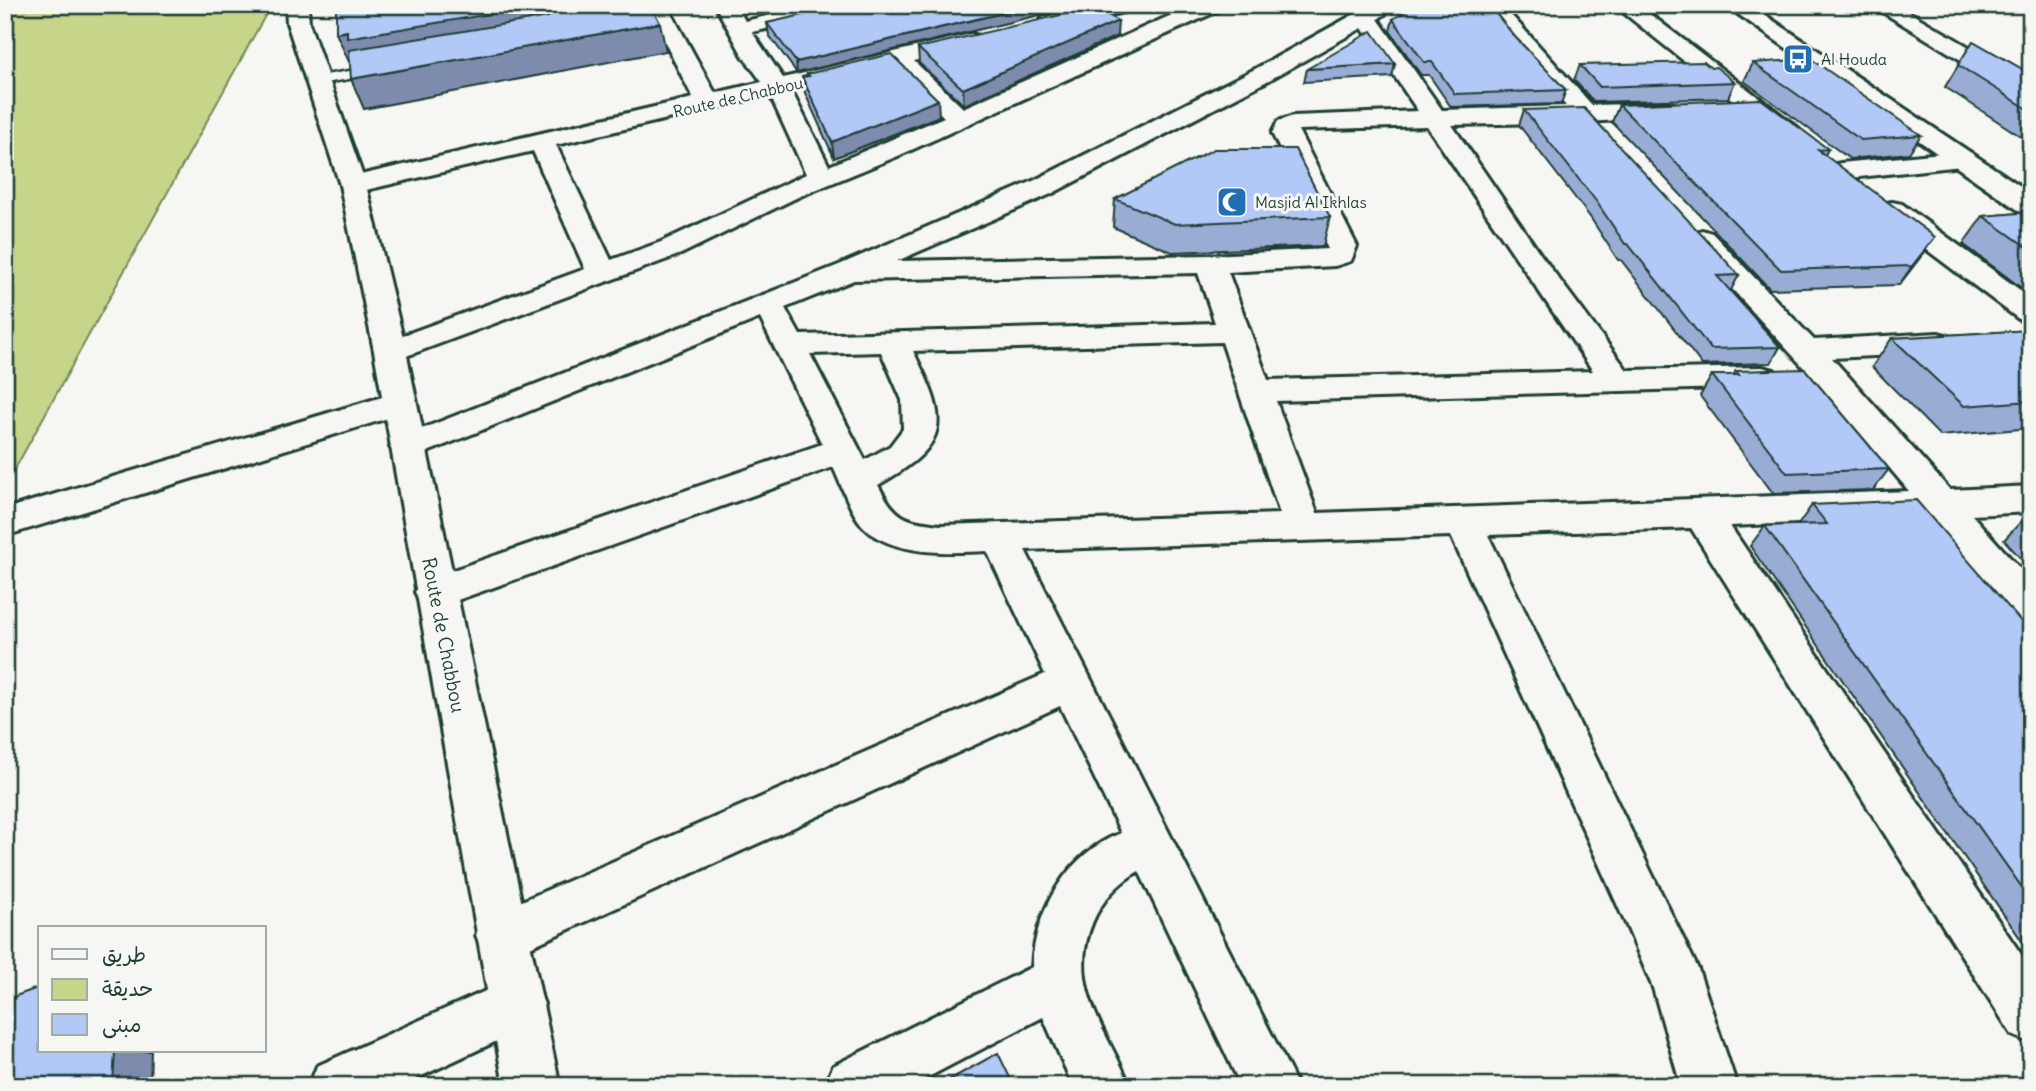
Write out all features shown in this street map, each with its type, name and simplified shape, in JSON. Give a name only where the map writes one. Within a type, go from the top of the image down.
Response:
[{"type":"street","name":"Route de Chabbou","points":[[297,5],[298,23],[353,185],[390,351],[532,1086]]},
{"type":"street","points":[[656,5],[708,104]]},
{"type":"street","points":[[725,5],[737,29],[778,87],[822,179]]},
{"type":"street","points":[[737,29],[845,5]]},
{"type":"street","points":[[1030,27],[1123,5]]},
{"type":"street","points":[[1490,5],[1612,143]]},
{"type":"street","points":[[1624,5],[1841,171],[2027,330]]},
{"type":"street","points":[[1735,5],[2031,206]]},
{"type":"street","points":[[1771,5],[1870,69]]},
{"type":"street","points":[[1881,5],[2031,93]]},
{"type":"street","points":[[390,351],[671,248],[788,191],[960,119],[1194,8]]},
{"type":"street","points":[[408,447],[850,271],[1041,188],[1197,109],[1377,12],[1436,118],[1531,261],[1618,382]]},
{"type":"street","name":"Route de Chabbou","points":[[353,185],[990,37]]},
{"type":"street","points":[[898,59],[960,119]]},
{"type":"street","points":[[1716,108],[1755,107]]},
{"type":"street","points":[[850,271],[1210,264],[1328,258],[1342,255],[1343,246],[1285,132],[1287,126],[1301,122],[1690,109]]},
{"type":"street","points":[[542,143],[603,275]]},
{"type":"street","points":[[1841,171],[1962,159]]},
{"type":"street","points":[[1686,222],[1829,375],[2031,608]]},
{"type":"street","points":[[1210,264],[1303,526]]},
{"type":"street","points":[[768,304],[877,518],[894,531],[913,536],[941,538],[1463,521],[2031,499]]},
{"type":"street","points":[[789,345],[1233,332]]},
{"type":"street","points":[[1806,350],[1971,341]]},
{"type":"street","points":[[435,592],[850,466],[906,452],[920,437],[923,422],[921,407],[892,342]]},
{"type":"street","points":[[1257,391],[1829,375]]},
{"type":"street","points":[[5,523],[400,403]]},
{"type":"street","points":[[1702,513],[2031,1016]]},
{"type":"street","points":[[1463,521],[1648,916],[1679,988],[1709,1086]]},
{"type":"street","points":[[998,535],[1270,1086]]},
{"type":"street","points":[[501,935],[1070,682]]},
{"type":"street","points":[[1102,1086],[1079,1038],[1059,981],[1061,944],[1067,920],[1078,896],[1094,875],[1113,860],[1150,844]]},
{"type":"street","points":[[853,1086],[1059,981]]},
{"type":"street","points":[[337,1086],[517,1004]]},
{"type":"lane","points":[[538,44],[560,34],[561,29],[550,5]]},
{"type":"lane","points":[[319,80],[401,66]]},
{"type":"green space","points":[[5,5],[271,5],[5,487]]},
{"type":"building","points":[[336,5],[539,5],[347,38],[347,31],[336,33]]},
{"type":"building","points":[[560,5],[651,5],[660,23],[351,79],[349,50],[548,17],[558,11]]},
{"type":"building","points":[[847,5],[1036,5],[796,62],[767,23]]},
{"type":"building","points":[[1416,5],[1489,5],[1516,38],[1566,90],[1455,94],[1432,62],[1424,62],[1393,19]]},
{"type":"building","points":[[1095,7],[1118,21],[963,89],[918,48]]},
{"type":"building","points":[[1372,31],[1395,64],[1307,69]]},
{"type":"building","points":[[1973,41],[2031,74],[2031,111],[1958,65]]},
{"type":"building","points":[[891,54],[938,100],[832,142],[802,77]]},
{"type":"building","points":[[1811,59],[1921,135],[1861,140],[1753,63]]},
{"type":"building","points":[[1704,62],[1711,68],[1716,67],[1735,82],[1600,87],[1580,65]]},
{"type":"building","points":[[1761,99],[1828,149],[1818,150],[1935,237],[1912,266],[1781,270],[1619,105]]},
{"type":"building","points":[[1584,108],[1739,275],[1717,276],[1780,347],[1711,349],[1628,244],[1625,244],[1596,201],[1524,110]]},
{"type":"building","points":[[1214,149],[1295,149],[1330,217],[1175,224],[1115,199]]},
{"type":"building","points":[[2031,212],[2031,250],[1983,216]]},
{"type":"building","points":[[2031,330],[2031,401],[1964,406],[1892,338]]},
{"type":"building","points":[[1805,369],[1889,469],[1787,473],[1712,375],[1739,375],[1736,371]]},
{"type":"building","points":[[1916,500],[2031,633],[2031,900],[1765,526],[1827,524],[1812,505]]},
{"type":"building","points":[[38,988],[38,1052],[115,1052],[113,1084],[5,1086],[5,1000]]},
{"type":"building","points":[[998,1053],[1014,1086],[938,1086]]},
{"type":"place","name":"Al Houda","points":[[1798,59]]},
{"type":"place","name":"Masjid Al Ikhlas","points":[[1232,202]]}]
